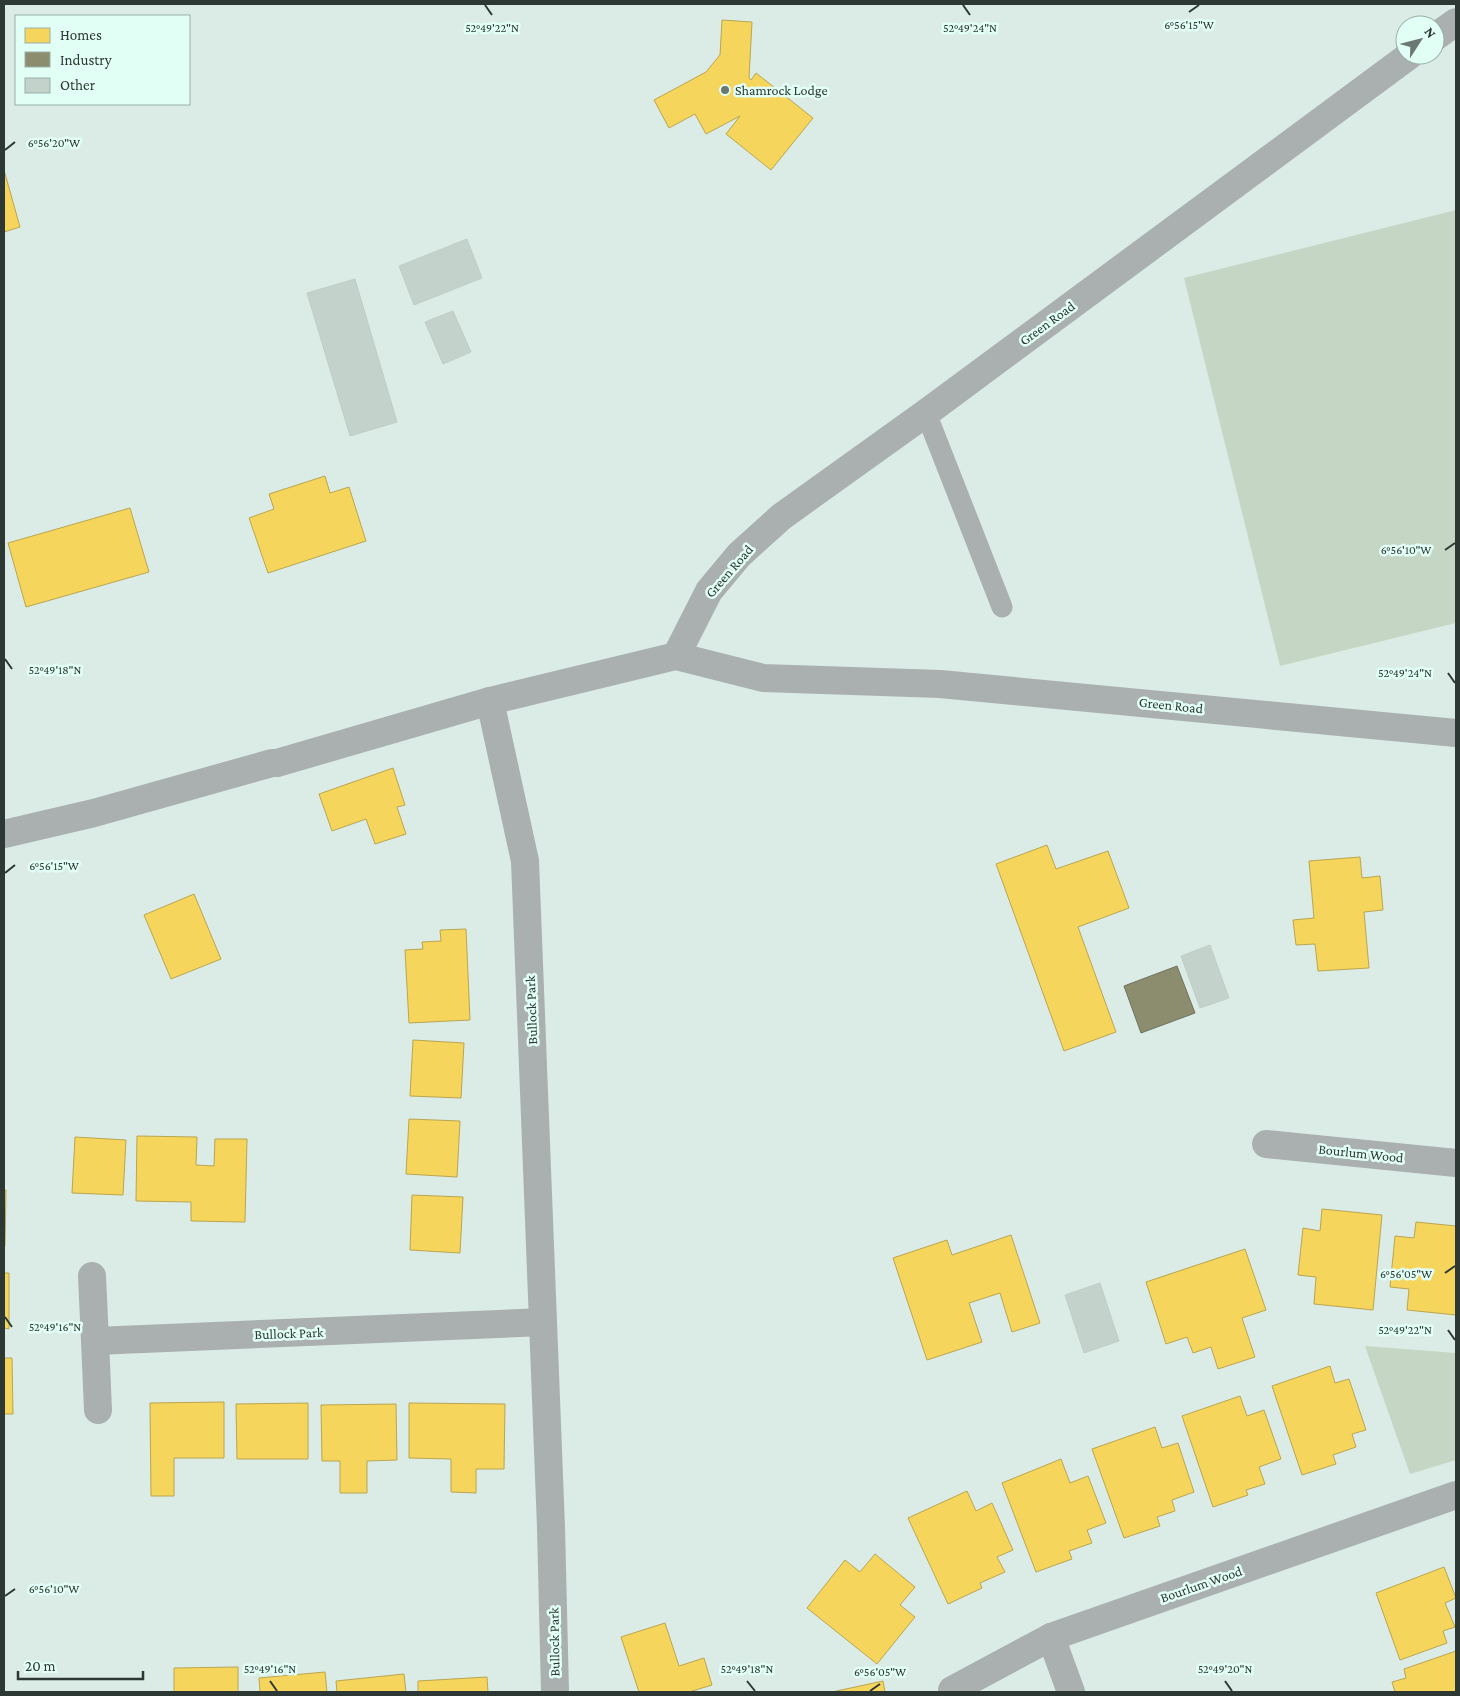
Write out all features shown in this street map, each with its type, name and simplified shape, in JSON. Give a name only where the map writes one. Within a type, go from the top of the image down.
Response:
[{"type":"street","points":[[1445,30],[1456,22]]},
{"type":"street","name":"Green Road","points":[[1396,65],[926,413],[782,517],[739,555],[709,591],[676,656],[764,678],[940,684],[1456,733]]},
{"type":"street","points":[[4,834],[94,813],[277,763],[490,701],[676,656]]},
{"type":"street","name":"Bullock Park","points":[[490,701],[525,861],[551,1527],[555,1692]]},
{"type":"street","name":"Bourlum Wood","points":[[1266,1144],[1456,1163]]},
{"type":"street","points":[[92,1276],[98,1410]]},
{"type":"street","name":"Bullock Park","points":[[94,1340],[543,1322]]},
{"type":"street","name":"Bourlum Wood","points":[[952,1690],[1051,1637],[1456,1495]]},
{"type":"street","points":[[1051,1637],[1071,1692]]},
{"type":"lane","points":[[926,413],[1002,607]]},
{"type":"green space","points":[[1456,210],[1456,623],[1280,666],[1184,278]]},
{"type":"green space","points":[[1365,1346],[1456,1353],[1456,1460],[1410,1474]]},
{"type":"building: Homes","name":"Shamrock Lodge","points":[[722,20],[752,22],[749,78],[751,80],[756,73],[813,118],[771,170],[726,134],[740,116],[706,134],[695,114],[669,128],[654,100],[706,72],[720,55]]},
{"type":"building: Homes","points":[[4,170],[20,227],[4,232]]},
{"type":"building: Homes","points":[[325,476],[330,493],[349,487],[366,541],[268,573],[249,518],[274,509],[269,494]]},
{"type":"building: Homes","points":[[130,508],[149,572],[26,607],[8,543]]},
{"type":"building: Homes","points":[[393,768],[405,805],[397,807],[406,834],[375,844],[366,819],[332,831],[319,794]]},
{"type":"building: Homes","points":[[1047,845],[1056,869],[1108,851],[1129,908],[1078,927],[1116,1032],[1064,1051],[996,864]]},
{"type":"building: Homes","points":[[1360,857],[1362,878],[1380,876],[1383,910],[1364,912],[1369,968],[1318,971],[1315,944],[1296,945],[1293,920],[1314,918],[1309,861]]},
{"type":"building: Homes","points":[[194,894],[221,959],[171,979],[144,915]]},
{"type":"building: Homes","points":[[466,929],[470,1020],[409,1023],[405,950],[423,949],[422,942],[441,941],[440,930]]},
{"type":"building: Homes","points":[[413,1040],[464,1043],[461,1098],[410,1096]]},
{"type":"building: Homes","points":[[409,1119],[460,1121],[457,1177],[406,1174]]},
{"type":"building: Homes","points":[[137,1136],[197,1137],[196,1165],[214,1166],[215,1139],[247,1139],[245,1222],[191,1221],[191,1202],[136,1201]]},
{"type":"building: Homes","points":[[75,1137],[126,1140],[123,1195],[72,1193]]},
{"type":"building: Homes","points":[[4,1190],[6,1190],[5,1246],[4,1246]]},
{"type":"building: Homes","points":[[412,1195],[463,1197],[460,1253],[410,1250]]},
{"type":"building: Homes","points":[[1322,1209],[1382,1215],[1373,1310],[1314,1304],[1316,1277],[1298,1275],[1303,1228],[1320,1231]]},
{"type":"building: Homes","points":[[1416,1222],[1456,1226],[1456,1315],[1407,1310],[1409,1289],[1390,1287],[1395,1236],[1414,1238]]},
{"type":"building: Homes","points":[[1011,1235],[1040,1323],[1012,1332],[1000,1293],[969,1303],[982,1342],[927,1360],[893,1258],[947,1240],[952,1255]]},
{"type":"building: Homes","points":[[1245,1249],[1266,1310],[1242,1318],[1255,1357],[1218,1369],[1211,1347],[1193,1353],[1187,1337],[1166,1344],[1146,1282]]},
{"type":"building: Homes","points":[[4,1273],[9,1273],[9,1329],[4,1328]]},
{"type":"building: Homes","points":[[4,1358],[12,1358],[13,1414],[4,1414]]},
{"type":"building: Homes","points":[[1330,1366],[1335,1383],[1349,1379],[1366,1430],[1352,1434],[1356,1447],[1333,1455],[1336,1464],[1302,1475],[1272,1386]]},
{"type":"building: Homes","points":[[1240,1396],[1247,1416],[1264,1410],[1281,1459],[1259,1467],[1265,1484],[1246,1490],[1248,1495],[1213,1507],[1182,1416]]},
{"type":"building: Homes","points":[[224,1402],[224,1458],[174,1458],[174,1496],[151,1496],[150,1403]]},
{"type":"building: Homes","points":[[308,1403],[308,1459],[237,1459],[236,1404]]},
{"type":"building: Homes","points":[[409,1403],[505,1404],[504,1469],[476,1469],[476,1493],[451,1492],[451,1459],[409,1458]]},
{"type":"building: Homes","points":[[396,1404],[397,1460],[367,1461],[367,1493],[340,1493],[340,1461],[322,1461],[321,1405]]},
{"type":"building: Homes","points":[[1155,1427],[1162,1448],[1178,1443],[1194,1492],[1172,1500],[1175,1511],[1157,1517],[1160,1526],[1124,1538],[1092,1449]]},
{"type":"building: Homes","points":[[1061,1459],[1070,1483],[1088,1476],[1106,1523],[1087,1530],[1092,1543],[1069,1551],[1072,1559],[1036,1572],[1002,1483]]},
{"type":"building: Homes","points":[[967,1491],[976,1511],[992,1503],[1013,1550],[997,1557],[1005,1572],[980,1583],[982,1588],[948,1604],[908,1518]]},
{"type":"building: Homes","points":[[875,1554],[915,1587],[900,1605],[915,1617],[877,1664],[807,1608],[845,1560],[860,1572]]},
{"type":"building: Homes","points":[[1444,1567],[1456,1598],[1445,1603],[1455,1627],[1443,1631],[1447,1643],[1400,1660],[1376,1593]]},
{"type":"building: Homes","points":[[665,1623],[679,1666],[704,1658],[712,1685],[689,1692],[639,1692],[621,1637]]},
{"type":"building: Homes","points":[[1456,1651],[1456,1692],[1395,1692],[1392,1682],[1406,1678],[1404,1669]]},
{"type":"building: Homes","points":[[238,1667],[238,1692],[174,1692],[174,1668]]},
{"type":"building: Homes","points":[[325,1672],[327,1692],[260,1692],[259,1678]]},
{"type":"building: Homes","points":[[404,1674],[406,1692],[337,1692],[336,1681]]},
{"type":"building: Homes","points":[[487,1677],[488,1692],[418,1692],[418,1681]]},
{"type":"building: Homes","points":[[883,1681],[885,1692],[832,1692]]},
{"type":"building: Industry","points":[[1177,966],[1195,1013],[1141,1033],[1124,986]]},
{"type":"building: Other","points":[[467,239],[482,278],[414,305],[399,266]]},
{"type":"building: Other","points":[[355,279],[397,422],[350,436],[307,293]]},
{"type":"building: Other","points":[[453,311],[471,352],[443,364],[425,322]]},
{"type":"building: Other","points":[[1210,945],[1229,998],[1200,1008],[1181,956]]},
{"type":"building: Other","points":[[1100,1283],[1119,1341],[1084,1353],[1065,1295]]},
{"type":"place","name":"Shamrock Lodge","points":[[725,90]]}]
